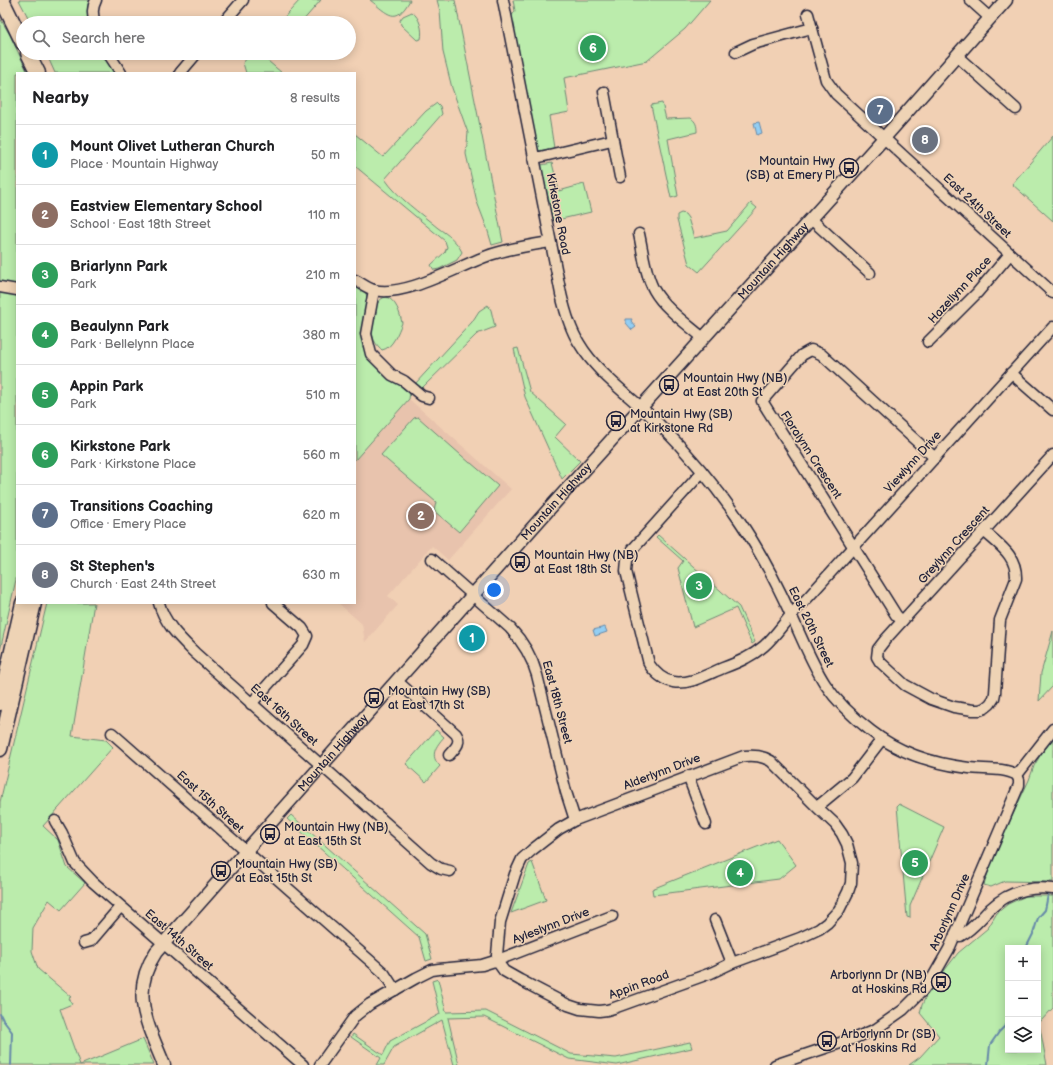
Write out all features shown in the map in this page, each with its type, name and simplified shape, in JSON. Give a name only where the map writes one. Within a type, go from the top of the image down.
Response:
[{"type":"highway","points":[[2,0],[16,29]]},
{"type":"highway","points":[[12,0],[20,16]]},
{"type":"highway","points":[[32,60],[38,72]]},
{"type":"highway","points":[[40,60],[46,72]]},
{"type":"highway","points":[[0,703],[23,604]]},
{"type":"highway","points":[[0,749],[34,604]]},
{"type":"main road","name":"Mountain Highway","points":[[164,1065],[145,1018],[142,1000],[144,982],[148,967],[151,960],[163,944],[547,512],[884,138],[1006,0]]},
{"type":"street","points":[[93,16],[92,10],[96,0]]},
{"type":"street","points":[[229,16],[243,0]]},
{"type":"street","name":"Kirkstone Road","points":[[503,0],[550,242],[565,310],[578,343],[602,371],[642,407]]},
{"type":"street","points":[[970,0],[990,18]]},
{"type":"street","name":"East 24th Street","points":[[808,14],[826,80],[844,102],[1053,293]]},
{"type":"street","points":[[736,52],[753,44],[812,28]]},
{"type":"street","points":[[957,56],[1016,109]]},
{"type":"street","points":[[113,60],[120,72]]},
{"type":"street","points":[[181,72],[191,60]]},
{"type":"street","points":[[604,92],[620,177]]},
{"type":"street","points":[[534,157],[540,157],[612,140]]},
{"type":"street","points":[[811,219],[870,273]]},
{"type":"street","points":[[639,234],[648,276],[655,291],[666,305],[703,338]]},
{"type":"street","points":[[356,281],[374,290],[400,290],[493,254],[550,242]]},
{"type":"street","name":"Hazellynn Place","points":[[928,342],[977,293],[1010,254]]},
{"type":"street","points":[[0,287],[16,290]]},
{"type":"street","points":[[374,290],[366,334],[372,354],[392,375],[404,381],[415,391],[429,398]]},
{"type":"street","name":"Viewlynn Drive","points":[[702,472],[633,549],[628,560],[626,571],[647,656],[653,670],[667,680],[683,682],[745,659],[764,645],[1053,327]]},
{"type":"street","name":"Floralynn Crescent","points":[[902,621],[896,614],[762,401],[772,388],[806,352],[811,350],[815,351],[821,354],[935,458]]},
{"type":"street","points":[[1012,373],[1053,410]]},
{"type":"street","name":"East 20th Street","points":[[642,407],[702,472],[739,520],[758,550],[791,614],[815,668],[826,686],[856,719],[882,739],[912,754],[940,763],[970,768],[1002,770],[1016,775]]},
{"type":"street","name":"Greylynn Crescent","points":[[984,531],[1012,558],[1016,572],[1016,579],[1000,620],[994,698],[990,704],[980,710],[973,710],[954,707],[931,699],[905,685],[880,662],[877,655],[878,650],[902,621],[1053,455]]},
{"type":"street","name":"East 18th Street","points":[[432,559],[519,637],[534,664],[566,792],[575,820]]},
{"type":"street","name":"East 16th Street","points":[[159,604],[160,609],[167,621],[178,636],[194,653],[431,863],[441,869],[450,871]]},
{"type":"street","points":[[251,704],[306,641],[307,636],[302,628],[274,604]]},
{"type":"street","points":[[398,681],[456,734],[459,741],[458,745],[449,755]]},
{"type":"street","points":[[1016,775],[1053,729]]},
{"type":"street","name":"East 15th Street","points":[[112,732],[384,973],[395,990]]},
{"type":"street","points":[[817,807],[852,778],[882,739]]},
{"type":"street","name":"Alderlynn Drive","points":[[498,960],[496,955],[500,922],[513,879],[522,860],[532,850],[559,829],[575,820],[735,759],[744,756],[756,755],[771,761],[817,807]]},
{"type":"street","name":"Arborlynn Drive","points":[[775,1065],[855,1038],[876,1029],[910,1004],[933,977],[955,934],[1018,785],[1019,780],[1016,775]]},
{"type":"street","points":[[688,776],[706,824]]},
{"type":"street","name":"Appin Road","points":[[498,960],[504,971],[547,994],[580,1009],[599,1011],[621,1006],[711,973],[732,963],[800,938],[819,929],[834,916],[844,902],[851,883],[852,868],[850,854],[842,834],[835,824],[817,807]]},
{"type":"street","name":"East 14th Street","points":[[55,821],[75,863],[93,882],[304,1065]]},
{"type":"street","points":[[955,934],[960,936],[967,932],[1004,898],[1028,889],[1050,888]]},
{"type":"street","points":[[84,943],[90,941],[120,907]]},
{"type":"street","name":"Ayleslynn Drive","points":[[498,960],[612,916]]},
{"type":"street","points":[[715,920],[732,963]]},
{"type":"street","points":[[320,1065],[355,1016],[370,1004],[432,970],[482,965],[498,960]]},
{"type":"shaded area","points":[[409,399],[511,489],[448,560],[432,546],[388,596],[398,605],[365,642],[362,624],[339,604],[356,604],[356,459]]},
{"type":"green space","points":[[19,0],[89,0],[89,16],[27,16]]},
{"type":"green space","points":[[300,0],[321,0],[307,16],[285,16]]},
{"type":"green space","points":[[370,0],[410,0],[400,13],[392,15],[382,10]]},
{"type":"green space","points":[[437,0],[455,0],[503,242],[492,245],[477,202],[466,154],[468,133],[452,88],[443,52],[440,11]]},
{"type":"green space","points":[[513,0],[710,0],[685,29],[647,61],[564,78],[569,112],[549,116],[554,148],[538,151],[511,17],[515,11]]},
{"type":"green space","points":[[412,12],[417,17],[420,24],[422,32],[421,39],[417,40],[401,25],[400,20],[403,16]]},
{"type":"green space","points":[[0,18],[16,48],[16,60],[22,60],[28,72],[16,72],[16,579],[0,651]]},
{"type":"green space","points":[[49,60],[106,60],[116,72],[55,72]]},
{"type":"green space","points":[[245,60],[269,60],[268,61],[281,72],[246,72],[243,63]]},
{"type":"green space","points":[[437,103],[440,106],[442,114],[385,179],[403,199],[452,238],[462,252],[457,260],[434,270],[431,265],[445,252],[447,247],[445,241],[356,167],[356,135],[383,157],[426,111]]},
{"type":"green space","points":[[662,103],[666,119],[691,118],[697,127],[697,132],[668,139],[678,196],[671,198],[651,105]]},
{"type":"green space","points":[[1053,136],[1053,221],[1012,184]]},
{"type":"green space","points":[[552,163],[559,191],[584,184],[591,212],[553,221],[541,165]]},
{"type":"green space","points":[[751,203],[757,208],[699,272],[689,264],[677,215],[681,213],[685,214],[688,218],[694,238],[727,231]]},
{"type":"green space","points":[[356,284],[361,287],[365,293],[368,302],[363,347],[391,379],[410,392],[409,399],[356,459]]},
{"type":"green space","points":[[386,297],[395,304],[399,311],[402,323],[392,343],[386,349],[382,350],[376,344],[374,339],[372,332],[372,320],[378,303]]},
{"type":"green space","points":[[488,305],[491,310],[495,327],[477,334],[422,388],[415,384],[472,322],[479,311]]},
{"type":"green space","points":[[518,348],[530,392],[566,424],[555,437],[580,461],[562,479],[525,397],[514,349]]},
{"type":"green space","points":[[418,417],[498,486],[459,532],[434,511],[436,502],[381,455],[414,418]]},
{"type":"green space","points":[[658,535],[739,607],[755,642],[752,644],[736,608],[693,627],[678,568],[683,561],[656,537]]},
{"type":"green space","points":[[47,604],[94,604],[72,736],[106,740],[113,747],[43,826],[58,840],[67,867],[85,883],[61,910],[49,900],[33,928],[32,951],[38,969],[71,997],[69,998],[72,1004],[60,1009],[80,1065],[0,1065],[0,802]]},
{"type":"green space","points":[[1053,631],[1053,686],[1039,701],[1041,673]]},
{"type":"green space","points":[[436,730],[444,737],[436,747],[434,755],[440,766],[426,782],[406,764]]},
{"type":"green space","points":[[1053,739],[1053,882],[1005,881],[991,887],[984,885],[993,857],[1034,766]]},
{"type":"green space","points":[[899,804],[944,827],[910,906],[910,918],[907,917],[897,806]]},
{"type":"green space","points":[[291,815],[425,934],[432,959],[426,961],[419,937],[287,819]]},
{"type":"green space","points":[[777,839],[796,865],[779,879],[653,895],[652,889]]},
{"type":"green space","points":[[532,862],[546,900],[511,913],[529,864]]},
{"type":"green space","points":[[1026,896],[1053,896],[1053,1008],[1041,1021],[1041,945],[1005,945],[1005,1053],[1041,1053],[1041,1034],[1047,1065],[909,1065],[920,1057],[939,1036],[920,1013],[928,992],[958,953],[988,928],[997,913],[1008,904]]},
{"type":"green space","points":[[438,979],[446,1012],[486,1011],[571,1054],[616,1058],[690,1042],[692,1048],[617,1065],[569,1059],[484,1017],[448,1018],[459,1065],[454,1065],[442,1020],[394,1047],[384,1065],[377,1065],[381,1058],[351,1037],[353,1034],[383,1055],[390,1041],[440,1014],[432,981]]},
{"type":"green space","points":[[143,1039],[154,1065],[80,1065]]},
{"type":"water","points":[[759,122],[762,133],[757,135],[754,123]]},
{"type":"water","points":[[626,319],[632,319],[631,321],[636,327],[632,330],[626,323]]},
{"type":"water","points":[[605,627],[607,632],[595,636],[593,630]]},
{"type":"waterway","points":[[1028,945],[1038,918],[1045,910],[1048,895],[1050,893]]},
{"type":"waterway","points":[[0,1014],[12,1032],[11,1065]]},
{"type":"waterway","points":[[988,1065],[990,1045],[1005,1026]]},
{"type":"place","name":"Kirkstone Park","points":[[593,48]]},
{"type":"place","name":"Transitions Coaching","points":[[880,111]]},
{"type":"place","name":"St Stephen's","points":[[925,140]]},
{"type":"place","name":"Mountain Hwy (SB) at Emery Pl","points":[[849,168]]},
{"type":"place","name":"Mountain Hwy (NB) at East 20th St","points":[[669,385]]},
{"type":"place","name":"Mountain Hwy (SB) at Kirkstone Rd","points":[[616,421]]},
{"type":"place","name":"Eastview Elementary School","points":[[421,516]]},
{"type":"place","name":"Mountain Hwy (NB) at East 18th St","points":[[520,562]]},
{"type":"place","name":"Briarlynn Park","points":[[699,586]]},
{"type":"place","name":"Mount Olivet Lutheran Church","points":[[472,638]]},
{"type":"place","name":"Mountain Hwy (SB) at East 17th St","points":[[374,698]]},
{"type":"place","name":"Mountain Hwy (NB) at East 15th St","points":[[270,834]]},
{"type":"place","name":"Appin Park","points":[[915,863]]},
{"type":"place","name":"Mountain Hwy (SB) at East 15th St","points":[[221,871]]},
{"type":"place","name":"Beaulynn Park","points":[[740,873]]},
{"type":"place","name":"Arborlynn Dr (NB) at Hoskins Rd","points":[[941,982]]},
{"type":"place","name":"Arborlynn Dr (SB) at Hoskins Rd","points":[[827,1041]]}]
